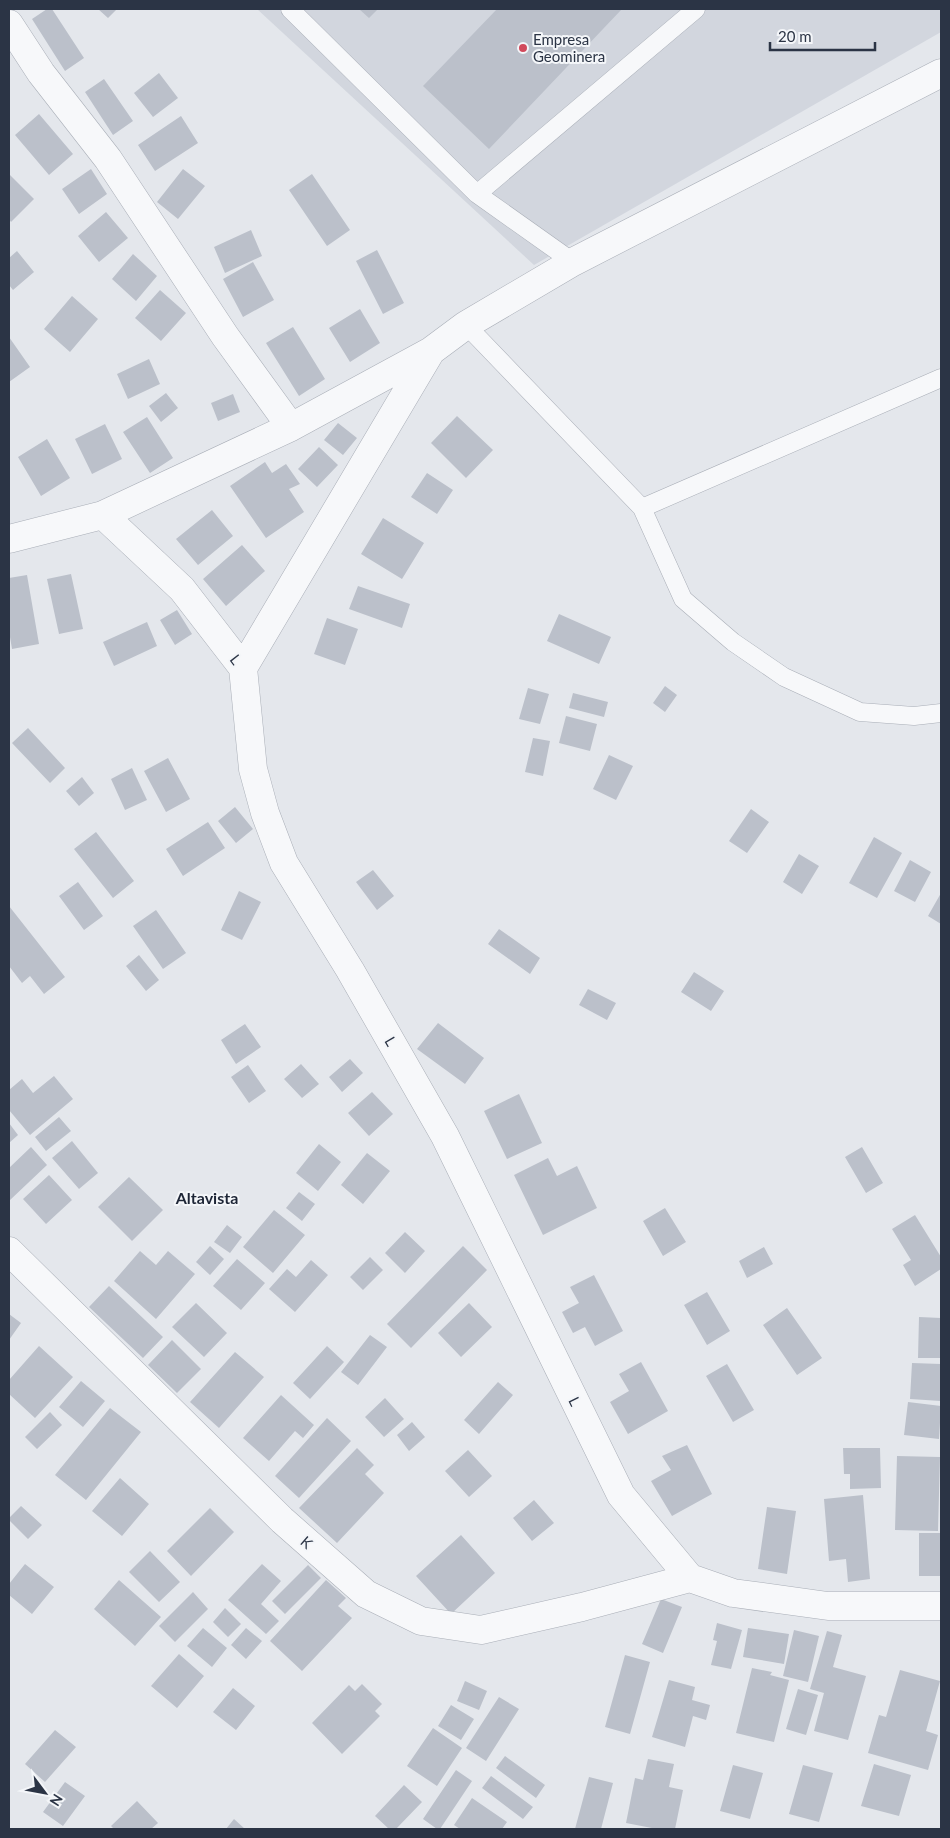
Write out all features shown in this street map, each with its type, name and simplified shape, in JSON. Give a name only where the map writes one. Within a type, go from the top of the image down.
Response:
[{"type":"street","points":[[9,24],[41,73],[108,159],[225,336],[291,427]]},
{"type":"street","points":[[9,539],[103,515],[291,427],[430,351],[466,324],[573,262],[941,73]]},
{"type":"street","points":[[243,668],[430,351]]},
{"type":"street","name":"L","points":[[103,515],[182,589],[243,668],[253,769],[265,813],[284,863],[350,970],[445,1136],[621,1495],[690,1578]]},
{"type":"street","name":"K","points":[[9,1250],[282,1520],[366,1594],[421,1621],[481,1630],[582,1607],[690,1578]]},
{"type":"street","points":[[690,1578],[733,1593],[828,1606],[941,1606]]},
{"type":"lane","points":[[290,9],[477,194],[573,262]]},
{"type":"lane","points":[[477,194],[696,9]]},
{"type":"lane","points":[[466,324],[642,508],[683,599],[733,642],[777,672],[860,712],[914,716],[941,713]]},
{"type":"lane","points":[[642,508],[941,378]]},
{"type":"shaded area","points":[[257,9],[941,9],[941,32],[534,265]]},
{"type":"building","points":[[47,9],[52,9],[84,58],[65,71],[32,19]]},
{"type":"building","points":[[98,9],[117,9],[108,18]]},
{"type":"building","points":[[359,9],[378,9],[369,18]]},
{"type":"building","name":"Empresa Geominera","points":[[497,9],[622,9],[489,149],[423,86]]},
{"type":"building","points":[[159,73],[178,98],[153,117],[134,93]]},
{"type":"building","points":[[104,79],[133,121],[113,135],[85,92]]},
{"type":"building","points":[[39,114],[73,154],[49,175],[15,135]]},
{"type":"building","points":[[181,116],[198,143],[155,171],[138,145]]},
{"type":"building","points":[[91,169],[107,194],[79,214],[62,189]]},
{"type":"building","points":[[183,169],[205,186],[178,219],[157,202]]},
{"type":"building","points":[[9,174],[34,199],[11,222],[9,219]]},
{"type":"building","points":[[312,174],[350,230],[327,246],[289,190]]},
{"type":"building","points":[[106,212],[128,238],[99,262],[78,236]]},
{"type":"building","points":[[251,230],[262,256],[225,273],[214,247]]},
{"type":"building","points":[[377,250],[404,303],[383,314],[356,261]]},
{"type":"building","points":[[17,251],[34,272],[13,290],[9,285],[9,258]]},
{"type":"building","points":[[133,254],[157,276],[136,301],[112,279]]},
{"type":"building","points":[[253,262],[274,300],[243,317],[223,279]]},
{"type":"building","points":[[160,290],[186,313],[161,341],[135,318]]},
{"type":"building","points":[[72,296],[98,319],[70,352],[44,329]]},
{"type":"building","points":[[360,309],[380,343],[350,362],[329,328]]},
{"type":"building","points":[[293,327],[325,379],[299,396],[266,343]]},
{"type":"building","points":[[9,337],[30,367],[9,382]]},
{"type":"building","points":[[149,359],[160,384],[128,399],[117,374]]},
{"type":"building","points":[[166,393],[178,408],[161,422],[149,406]]},
{"type":"building","points":[[233,394],[240,412],[218,421],[211,403]]},
{"type":"building","points":[[457,416],[493,450],[466,478],[431,443]]},
{"type":"building","points":[[147,417],[173,458],[150,473],[123,432]]},
{"type":"building","points":[[338,423],[357,438],[343,455],[324,440]]},
{"type":"building","points":[[105,424],[122,459],[92,474],[75,439]]},
{"type":"building","points":[[47,439],[70,478],[41,496],[18,457]]},
{"type":"building","points":[[319,447],[338,465],[317,487],[298,469]]},
{"type":"building","points":[[265,462],[272,473],[286,464],[300,484],[289,489],[304,512],[266,538],[230,486]]},
{"type":"building","points":[[427,473],[453,490],[437,514],[411,497]]},
{"type":"building","points":[[212,510],[233,536],[198,565],[176,539]]},
{"type":"building","points":[[383,518],[424,543],[402,579],[361,554]]},
{"type":"building","points":[[242,545],[265,571],[226,606],[203,579]]},
{"type":"building","points":[[71,574],[83,629],[59,634],[47,579]]},
{"type":"building","points":[[27,575],[39,644],[12,649],[9,631],[9,578]]},
{"type":"building","points":[[358,586],[410,604],[402,628],[349,609]]},
{"type":"building","points":[[177,610],[192,634],[175,645],[160,620]]},
{"type":"building","points":[[559,614],[611,637],[599,664],[547,641]]},
{"type":"building","points":[[327,618],[358,629],[345,665],[314,654]]},
{"type":"building","points":[[147,622],[157,646],[114,666],[103,642]]},
{"type":"building","points":[[665,686],[677,695],[665,712],[653,703]]},
{"type":"building","points":[[528,688],[549,694],[540,724],[519,719]]},
{"type":"building","points":[[573,693],[608,702],[604,717],[569,708]]},
{"type":"building","points":[[566,716],[597,724],[590,751],[559,743]]},
{"type":"building","points":[[28,728],[65,768],[50,783],[12,743]]},
{"type":"building","points":[[533,738],[550,741],[543,776],[525,772]]},
{"type":"building","points":[[609,755],[633,766],[616,800],[593,789]]},
{"type":"building","points":[[168,758],[190,799],[166,812],[144,771]]},
{"type":"building","points":[[132,768],[147,800],[125,810],[111,779]]},
{"type":"building","points":[[82,777],[94,793],[79,806],[66,791]]},
{"type":"building","points":[[235,807],[253,829],[236,843],[218,821]]},
{"type":"building","points":[[751,809],[769,822],[747,853],[729,841]]},
{"type":"building","points":[[208,822],[225,848],[183,876],[166,849]]},
{"type":"building","points":[[96,832],[134,881],[113,898],[74,849]]},
{"type":"building","points":[[874,837],[902,853],[877,898],[849,883]]},
{"type":"building","points":[[799,854],[819,866],[802,894],[783,882]]},
{"type":"building","points":[[910,860],[931,872],[915,902],[894,891]]},
{"type":"building","points":[[373,870],[394,896],[377,910],[356,882]]},
{"type":"building","points":[[78,882],[103,916],[84,930],[59,896]]},
{"type":"building","points":[[239,891],[261,902],[242,940],[221,930]]},
{"type":"building","points":[[941,893],[941,924],[928,916]]},
{"type":"building","points":[[9,906],[65,977],[44,994],[30,976],[22,983],[9,966]]},
{"type":"building","points":[[156,910],[186,953],[163,969],[133,926]]},
{"type":"building","points":[[499,929],[540,958],[530,974],[488,944]]},
{"type":"building","points":[[139,955],[159,980],[146,991],[126,966]]},
{"type":"building","points":[[694,972],[724,991],[711,1011],[681,992]]},
{"type":"building","points":[[588,989],[616,1003],[607,1020],[579,1005]]},
{"type":"building","points":[[438,1023],[484,1058],[465,1084],[417,1049]]},
{"type":"building","points":[[245,1024],[261,1047],[236,1064],[221,1040]]},
{"type":"building","points":[[350,1059],[363,1073],[342,1092],[329,1077]]},
{"type":"building","points":[[301,1064],[319,1084],[302,1098],[284,1079]]},
{"type":"building","points":[[248,1065],[266,1091],[249,1103],[231,1077]]},
{"type":"building","points":[[54,1076],[73,1099],[30,1135],[9,1110],[9,1090],[22,1079],[33,1093]]},
{"type":"building","points":[[372,1092],[393,1114],[369,1136],[348,1113]]},
{"type":"building","points":[[519,1094],[542,1143],[507,1159],[484,1111]]},
{"type":"building","points":[[59,1117],[71,1131],[46,1151],[35,1137]]},
{"type":"building","points":[[9,1123],[18,1135],[9,1143]]},
{"type":"building","points":[[72,1141],[98,1173],[79,1189],[52,1158]]},
{"type":"building","points":[[319,1144],[341,1162],[318,1191],[296,1173]]},
{"type":"building","points":[[31,1147],[47,1165],[9,1201],[9,1168]]},
{"type":"building","points":[[862,1147],[883,1183],[866,1193],[845,1157]]},
{"type":"building","points":[[367,1153],[390,1171],[363,1204],[341,1185]]},
{"type":"building","points":[[548,1158],[557,1176],[577,1166],[597,1208],[543,1235],[514,1175]]},
{"type":"building","points":[[49,1175],[72,1200],[46,1224],[23,1199]]},
{"type":"building","points":[[129,1177],[163,1210],[132,1241],[98,1207]]},
{"type":"building","points":[[299,1192],[315,1204],[302,1221],[286,1208]]},
{"type":"building","points":[[665,1208],[686,1242],[663,1256],[643,1221]]},
{"type":"building","points":[[274,1210],[305,1235],[273,1273],[243,1247]]},
{"type":"building","points":[[915,1215],[941,1257],[941,1269],[915,1286],[903,1265],[911,1260],[892,1229]]},
{"type":"building","points":[[227,1225],[242,1237],[230,1253],[214,1242]]},
{"type":"building","points":[[405,1232],[425,1251],[405,1273],[385,1253]]},
{"type":"building","points":[[210,1246],[224,1259],[210,1275],[196,1262]]},
{"type":"building","points":[[463,1246],[487,1270],[411,1348],[387,1324]]},
{"type":"building","points":[[764,1247],[773,1264],[747,1278],[739,1261]]},
{"type":"building","points":[[140,1251],[156,1265],[168,1251],[195,1274],[156,1319],[114,1281]]},
{"type":"building","points":[[370,1257],[383,1270],[363,1290],[350,1277]]},
{"type":"building","points":[[237,1259],[265,1283],[241,1310],[213,1286]]},
{"type":"building","points":[[311,1260],[328,1275],[295,1312],[269,1289],[287,1269],[296,1277]]},
{"type":"building","points":[[594,1275],[623,1331],[595,1346],[585,1327],[573,1333],[562,1312],[579,1303],[570,1287]]},
{"type":"building","points":[[109,1286],[163,1337],[143,1358],[89,1307]]},
{"type":"building","points":[[707,1292],[730,1331],[707,1345],[684,1305]]},
{"type":"building","points":[[196,1303],[227,1333],[204,1357],[172,1327]]},
{"type":"building","points":[[469,1303],[492,1327],[461,1357],[438,1333]]},
{"type":"building","points":[[787,1308],[822,1358],[797,1375],[763,1325]]},
{"type":"building","points":[[9,1314],[21,1323],[9,1340]]},
{"type":"building","points":[[919,1317],[941,1318],[941,1358],[918,1358]]},
{"type":"building","points":[[370,1335],[387,1347],[358,1385],[341,1372]]},
{"type":"building","points":[[172,1340],[201,1369],[177,1393],[148,1365]]},
{"type":"building","points":[[39,1346],[73,1377],[35,1418],[9,1394],[9,1380]]},
{"type":"building","points":[[327,1346],[344,1362],[310,1399],[293,1383]]},
{"type":"building","points":[[235,1352],[264,1377],[219,1428],[190,1402]]},
{"type":"building","points":[[641,1362],[668,1411],[628,1434],[610,1402],[629,1391],[619,1374]]},
{"type":"building","points":[[912,1363],[941,1364],[941,1401],[910,1399]]},
{"type":"building","points":[[727,1364],[754,1410],[733,1422],[706,1376]]},
{"type":"building","points":[[81,1381],[105,1401],[83,1427],[59,1407]]},
{"type":"building","points":[[498,1382],[513,1395],[479,1434],[464,1420]]},
{"type":"building","points":[[281,1395],[314,1425],[303,1438],[295,1431],[269,1461],[243,1438]]},
{"type":"building","points":[[385,1398],[404,1419],[384,1437],[365,1417]]},
{"type":"building","points":[[908,1402],[941,1406],[939,1439],[904,1435]]},
{"type":"building","points":[[110,1408],[141,1432],[86,1500],[55,1475]]},
{"type":"building","points":[[50,1412],[62,1425],[37,1449],[25,1437]]},
{"type":"building","points":[[327,1418],[351,1441],[299,1498],[275,1476]]},
{"type":"building","points":[[412,1422],[425,1437],[409,1451],[397,1435]]},
{"type":"building","points":[[687,1445],[712,1494],[672,1516],[651,1481],[671,1470],[662,1456]]},
{"type":"building","points":[[357,1448],[374,1465],[365,1474],[384,1493],[337,1543],[299,1508]]},
{"type":"building","points":[[843,1448],[880,1448],[881,1488],[850,1489],[850,1474],[844,1474]]},
{"type":"building","points":[[468,1450],[492,1476],[469,1497],[445,1471]]},
{"type":"building","points":[[897,1456],[940,1457],[938,1531],[895,1530]]},
{"type":"building","points":[[120,1478],[149,1504],[122,1536],[92,1511]]},
{"type":"building","points":[[863,1495],[870,1579],[848,1582],[846,1559],[829,1561],[824,1499]]},
{"type":"building","points":[[534,1500],[554,1523],[532,1541],[513,1518]]},
{"type":"building","points":[[21,1506],[42,1525],[28,1539],[9,1520]]},
{"type":"building","points":[[767,1507],[796,1511],[787,1574],[758,1569]]},
{"type":"building","points":[[210,1508],[234,1532],[191,1576],[167,1551]]},
{"type":"building","points":[[919,1533],[941,1533],[941,1576],[919,1576]]},
{"type":"building","points":[[461,1535],[495,1573],[451,1614],[416,1576]]},
{"type":"building","points":[[150,1551],[180,1582],[159,1602],[129,1572]]},
{"type":"building","points":[[25,1564],[54,1587],[32,1614],[9,1595],[9,1584]]},
{"type":"building","points":[[262,1564],[281,1581],[261,1604],[279,1621],[266,1634],[228,1600]]},
{"type":"building","points":[[308,1565],[321,1578],[285,1614],[272,1601]]},
{"type":"building","points":[[119,1580],[161,1617],[135,1646],[94,1609]]},
{"type":"building","points":[[326,1580],[346,1598],[338,1606],[352,1618],[302,1671],[270,1641]]},
{"type":"building","points":[[193,1592],[208,1609],[175,1642],[159,1626]]},
{"type":"building","points":[[661,1599],[682,1607],[663,1653],[642,1644]]},
{"type":"building","points":[[225,1608],[241,1624],[228,1637],[213,1622]]},
{"type":"building","points":[[717,1623],[742,1630],[731,1669],[711,1665],[717,1641],[713,1640]]},
{"type":"building","points":[[203,1628],[227,1648],[212,1667],[187,1646]]},
{"type":"building","points":[[246,1628],[262,1641],[246,1659],[231,1645]]},
{"type":"building","points":[[748,1628],[789,1634],[784,1664],[743,1657]]},
{"type":"building","points":[[794,1630],[819,1636],[808,1682],[783,1676]]},
{"type":"building","points":[[827,1631],[842,1635],[833,1667],[866,1676],[848,1740],[814,1731],[824,1693],[810,1689]]},
{"type":"building","points":[[179,1654],[204,1676],[177,1708],[151,1686]]},
{"type":"building","points":[[625,1655],[650,1662],[630,1734],[605,1727]]},
{"type":"building","points":[[752,1668],[772,1672],[770,1675],[789,1680],[774,1742],[736,1733]]},
{"type":"building","points":[[900,1670],[940,1681],[926,1731],[938,1735],[928,1770],[868,1753],[879,1715],[886,1717]]},
{"type":"building","points":[[669,1680],[695,1687],[692,1700],[710,1705],[706,1720],[693,1716],[685,1747],[652,1737]]},
{"type":"building","points":[[465,1681],[487,1691],[479,1710],[457,1701]]},
{"type":"building","points":[[362,1684],[382,1704],[375,1711],[380,1716],[342,1754],[312,1723],[349,1685],[355,1691]]},
{"type":"building","points":[[233,1688],[255,1706],[236,1730],[213,1712]]},
{"type":"building","points":[[798,1689],[818,1695],[806,1735],[786,1729]]},
{"type":"building","points":[[499,1697],[519,1709],[486,1761],[466,1748]]},
{"type":"building","points":[[451,1705],[474,1719],[461,1740],[438,1726]]},
{"type":"building","points":[[433,1728],[462,1748],[437,1786],[407,1766]]},
{"type":"building","points":[[55,1730],[76,1747],[45,1782],[25,1764]]},
{"type":"building","points":[[505,1756],[545,1785],[536,1798],[496,1768]]},
{"type":"building","points":[[648,1759],[674,1764],[669,1787],[683,1790],[675,1829],[657,1829],[626,1823],[635,1778],[643,1780]]},
{"type":"building","points":[[874,1764],[911,1775],[899,1816],[861,1806]]},
{"type":"building","points":[[733,1765],[763,1773],[750,1819],[720,1811]]},
{"type":"building","points":[[803,1765],[833,1773],[819,1822],[789,1814]]},
{"type":"building","points":[[456,1770],[472,1781],[440,1829],[437,1829],[423,1819]]},
{"type":"building","points":[[491,1776],[533,1807],[523,1819],[482,1788]]},
{"type":"building","points":[[589,1777],[613,1783],[601,1829],[575,1829]]},
{"type":"building","points":[[65,1782],[85,1796],[63,1826],[43,1812]]},
{"type":"building","points":[[404,1785],[422,1802],[396,1829],[389,1829],[375,1816]]},
{"type":"building","points":[[472,1798],[507,1822],[502,1829],[460,1829],[454,1825]]},
{"type":"building","points":[[137,1801],[158,1823],[151,1829],[114,1829],[111,1826]]},
{"type":"building","points":[[234,1819],[245,1829],[226,1829]]},
{"type":"place","name":"Empresa Geominera","points":[[523,48]]},
{"type":"district","name":"Altavista","points":[[207,1197]]}]
